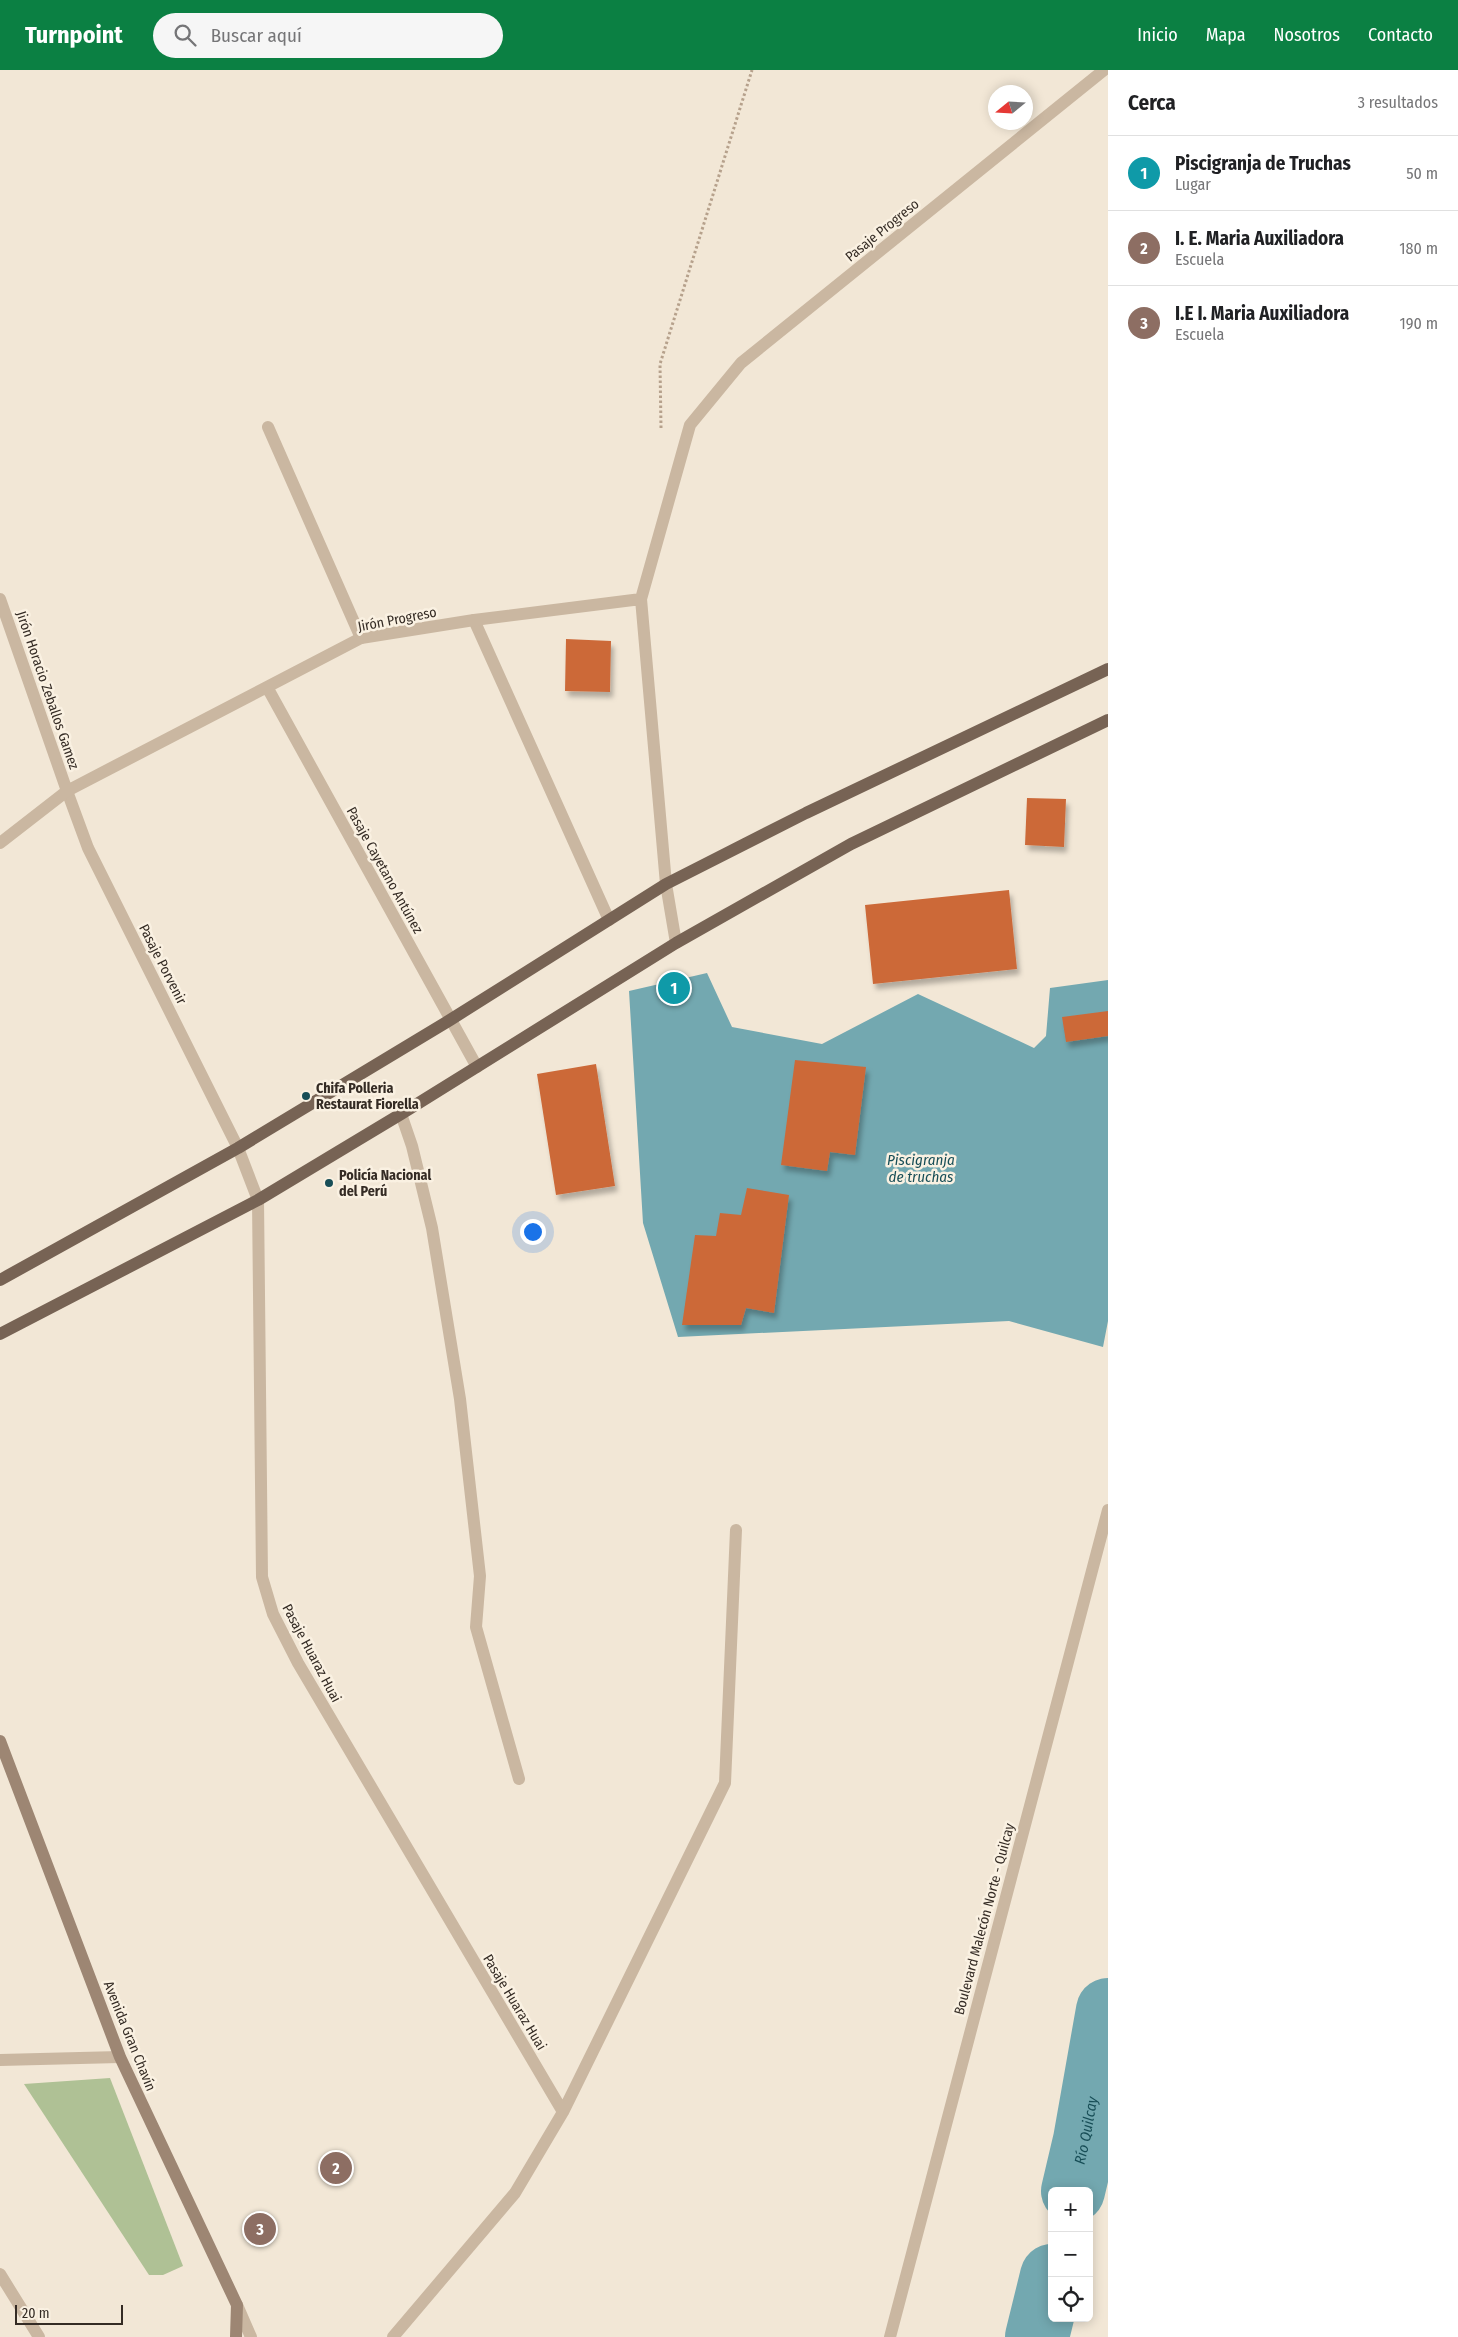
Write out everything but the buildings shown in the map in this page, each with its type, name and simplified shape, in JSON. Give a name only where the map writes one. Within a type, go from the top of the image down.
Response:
[{"type":"main road","points":[[0,1280],[238,1148],[450,1020],[666,884],[806,814],[1108,669]]},
{"type":"main road","points":[[0,1334],[258,1200],[401,1114],[676,943],[851,844],[1108,720]]},
{"type":"main road","name":"Avenida Gran Chavín","points":[[0,1741],[120,2057],[236,2305],[236,2337]]},
{"type":"street","name":"Pasaje Progreso","points":[[641,599],[690,425],[741,363],[1104,70]]},
{"type":"street","points":[[268,427],[361,638]]},
{"type":"street","name":"Jirón Horacio Zeballos Gamez","points":[[0,599],[67,791]]},
{"type":"street","name":"Jirón Progreso","points":[[0,844],[67,791],[361,638],[474,620],[641,599]]},
{"type":"street","points":[[641,599],[666,884],[676,943]]},
{"type":"street","points":[[474,620],[609,920]]},
{"type":"street","name":"Pasaje Cayetano Antúnez","points":[[267,687],[477,1067]]},
{"type":"street","name":"Pasaje Porvenir","points":[[67,791],[88,848],[238,1148]]},
{"type":"street","points":[[401,1114],[412,1146],[432,1228],[460,1399],[480,1576],[476,1627],[519,1779]]},
{"type":"street","name":"Pasaje Huaraz Huai","points":[[238,1148],[258,1200],[262,1577],[272,1614],[298,1662],[563,2112]]},
{"type":"street","name":"Boulevard Malecón Norte - Quilcay","points":[[890,2337],[1108,1510]]},
{"type":"street","points":[[393,2337],[515,2193],[563,2112],[725,1783],[736,1530]]},
{"type":"street","points":[[0,2060],[120,2057]]},
{"type":"street","points":[[0,2274],[39,2337]]},
{"type":"street","points":[[236,2305],[251,2337]]},
{"type":"path","points":[[661,433],[660,364],[752,70]]},
{"type":"green space","points":[[110,2078],[183,2266],[163,2275],[149,2275],[24,2084]]},
{"type":"water","name":"Piscigranja de truchas","points":[[707,973],[732,1027],[822,1044],[918,994],[1034,1048],[1046,1036],[1050,988],[1108,980],[1108,1321],[1103,1347],[1009,1321],[678,1337],[643,1223],[629,991]]},
{"type":"waterway","name":"Río Quilcay","points":[[1074,2187],[1085,2140],[1108,2010]]},
{"type":"waterway","name":"Río Quilcay","points":[[1037,2337],[1052,2277]]},
{"type":"place","name":"Piscigranja de Truchas","points":[[674,988]]},
{"type":"place","name":"Chifa Polleria Restaurat Fiorella","points":[[306,1096]]},
{"type":"place","name":"Policía Nacional del Perú","points":[[329,1183]]},
{"type":"place","name":"I. E. Maria Auxiliadora","points":[[336,2168]]},
{"type":"place","name":"I.E I. Maria Auxiliadora","points":[[260,2229]]}]
